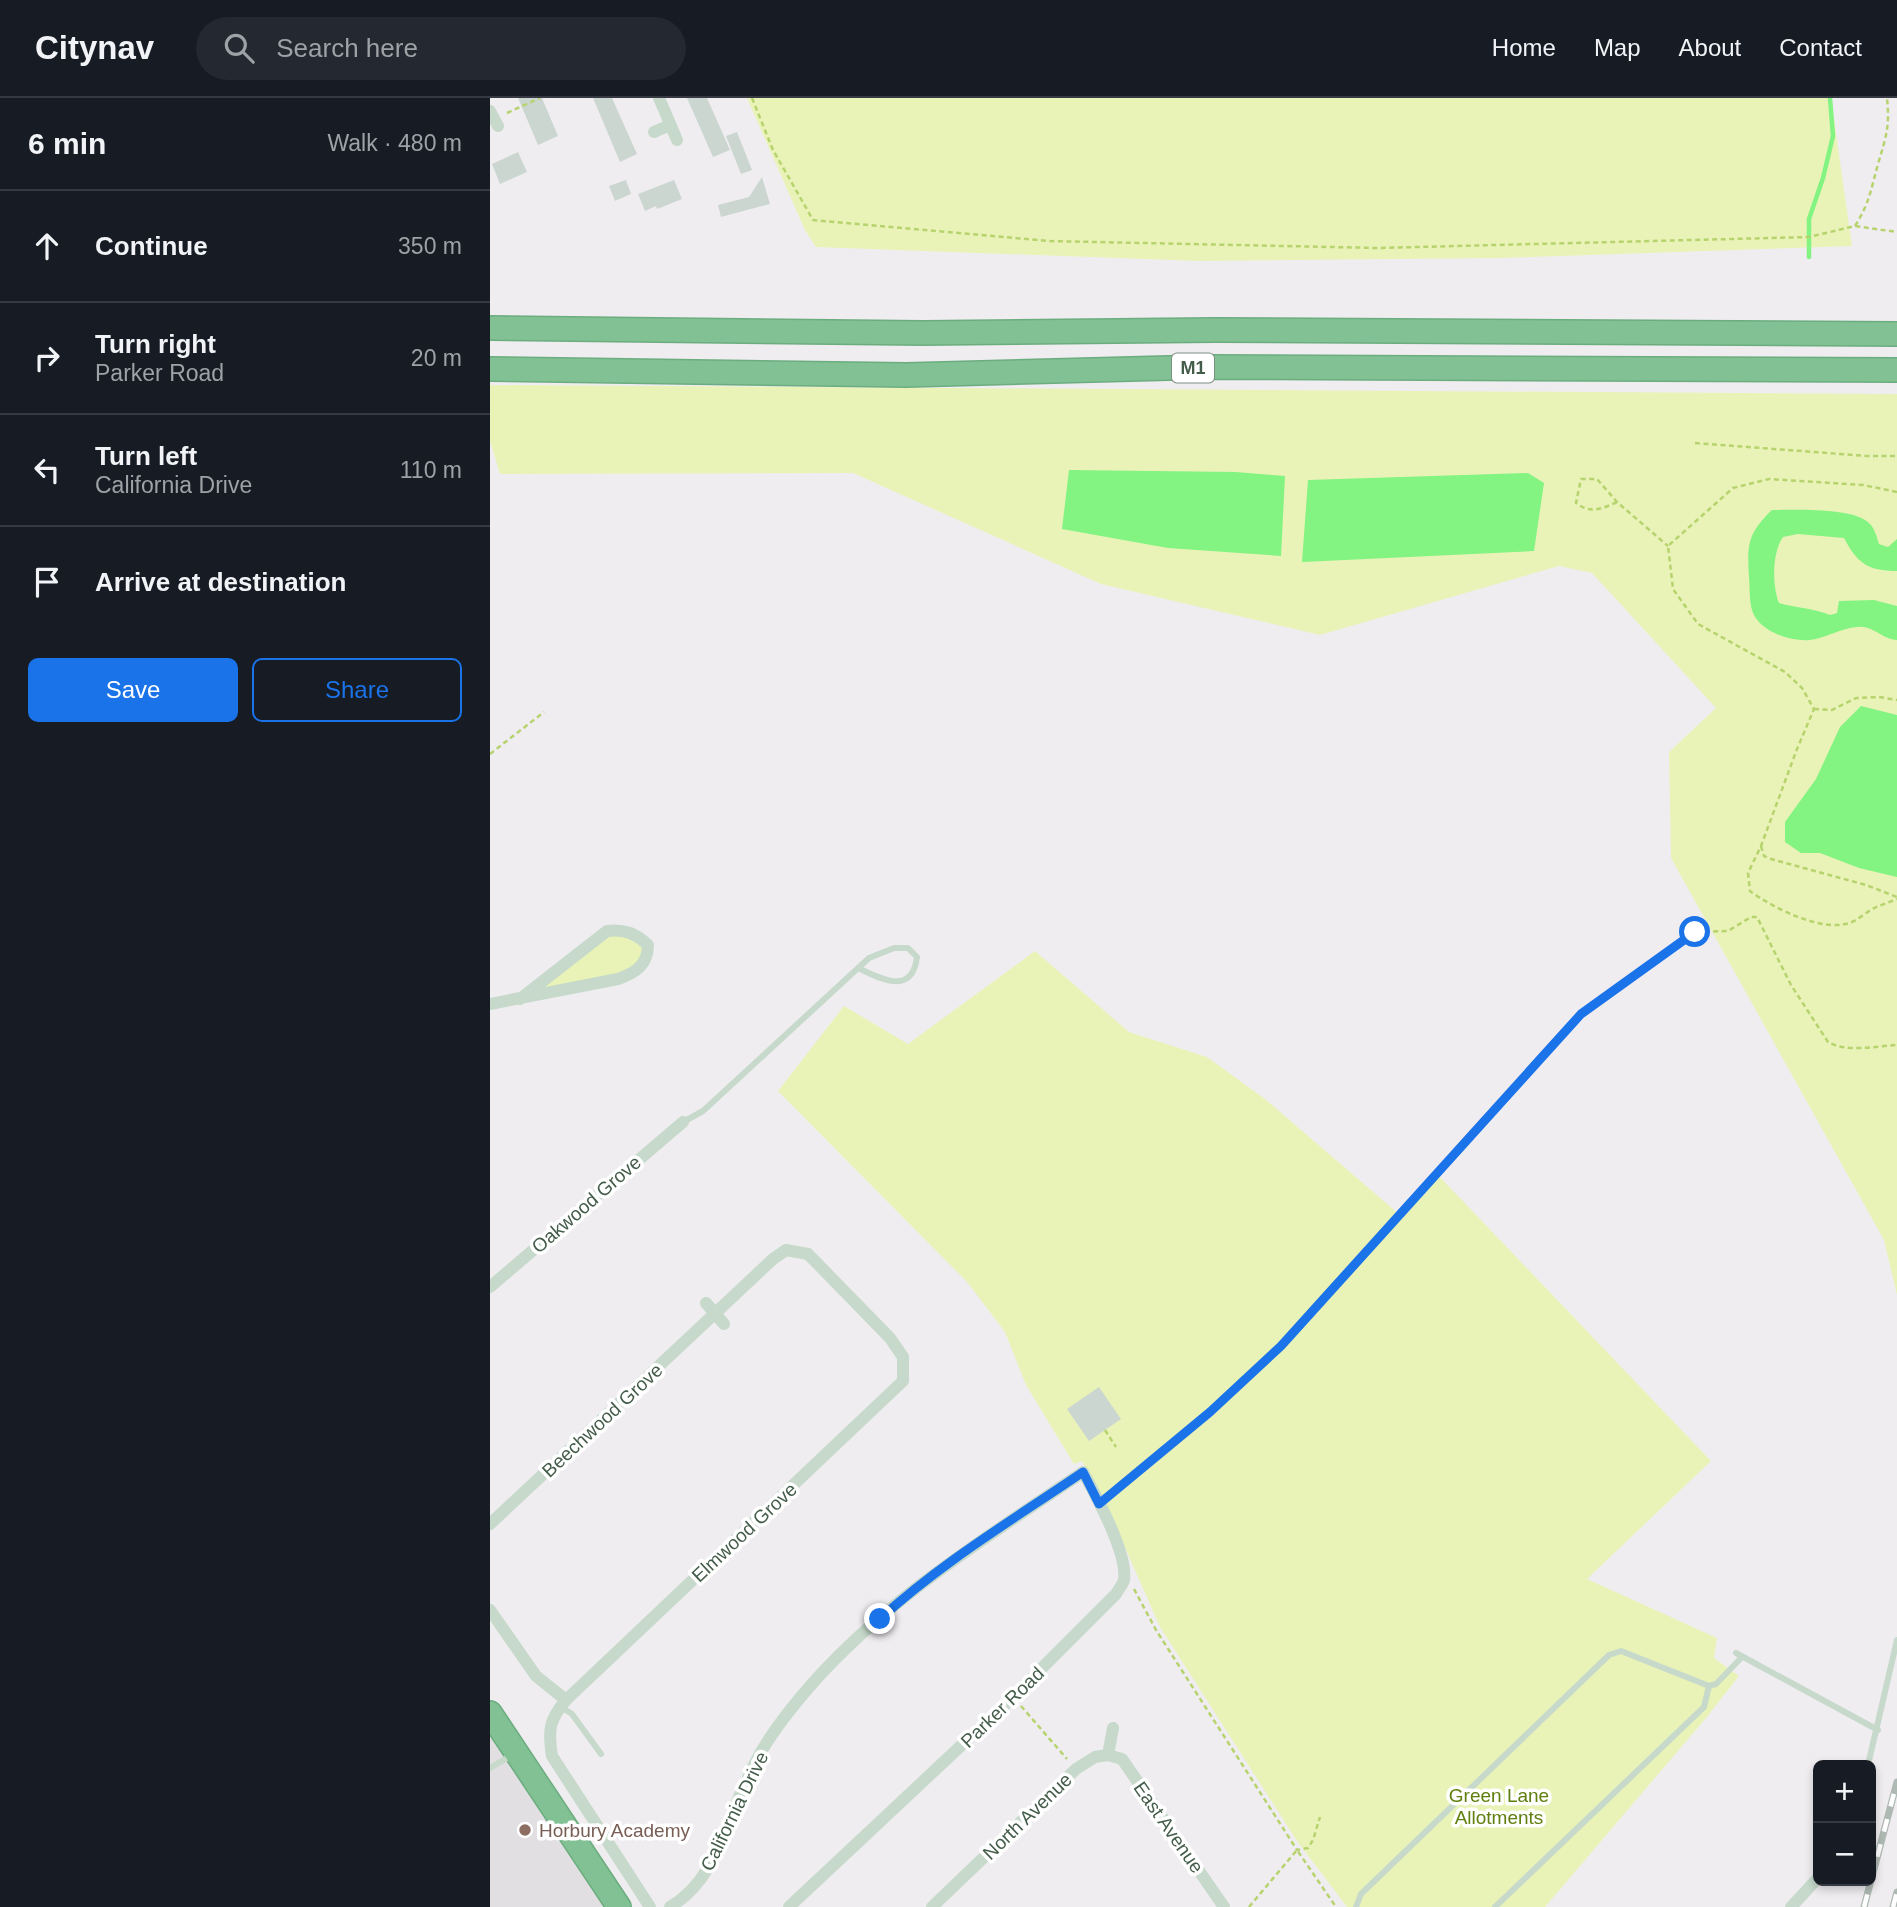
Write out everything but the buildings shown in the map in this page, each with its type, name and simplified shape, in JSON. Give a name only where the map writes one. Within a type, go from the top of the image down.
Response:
[{"type":"highway","name":"M1","points":[[490,328],[923,332],[1228,330],[1897,334]]},
{"type":"highway","name":"M1","points":[[490,369],[906,375],[1207,367],[1897,370]]},
{"type":"highway","points":[[490,1713],[619,1907]]},
{"type":"street","points":[[659,98],[677,140]]},
{"type":"street","points":[[654,132],[670,125]]},
{"type":"street","points":[[490,1004],[520,999],[630,975],[648,956],[648,945],[638,935],[623,930],[607,931],[520,999]]},
{"type":"street","name":"Oakwood Grove","points":[[490,1287],[683,1122]]},
{"type":"street","name":"Beechwood Grove","points":[[490,1524],[719,1319],[773,1259],[786,1250],[808,1254],[890,1338],[903,1357]]},
{"type":"street","points":[[706,1303],[719,1319]]},
{"type":"street","name":"Elmwood Grove","points":[[564,1703],[903,1381],[903,1357]]},
{"type":"street","name":"California Drive","points":[[670,1907],[705,1874],[719,1850],[756,1760],[773,1732],[811,1685],[855,1641],[912,1589],[1083,1472],[1099,1504]]},
{"type":"street","points":[[1099,1504],[1120,1551],[1124,1579]]},
{"type":"street","name":"Parker Road","points":[[789,1907],[1013,1697],[1116,1594],[1124,1579]]},
{"type":"street","points":[[490,1611],[536,1676],[564,1703],[554,1715],[549,1735],[552,1756],[650,1907]]},
{"type":"street","points":[[1108,1755],[1113,1728]]},
{"type":"street","name":"North Avenue","points":[[932,1907],[1076,1769],[1095,1757],[1108,1755]]},
{"type":"street","name":"East Avenue","points":[[1108,1755],[1122,1759],[1224,1907]]},
{"type":"street","points":[[1791,1907],[1813,1883]]},
{"type":"lane","points":[[683,1122],[703,1111],[858,968],[869,958],[894,948],[908,948],[917,957],[908,977],[893,983],[858,968]]},
{"type":"lane","points":[[1869,1760],[1897,1640]]},
{"type":"lane","points":[[1356,1907],[1361,1894],[1609,1655],[1621,1651],[1709,1686],[1716,1684],[1739,1655],[1878,1730]]},
{"type":"lane","points":[[1495,1907],[1704,1707],[1709,1686]]},
{"type":"lane","points":[[564,1703],[600,1754]]},
{"type":"lane","points":[[490,1768],[515,1753]]},
{"type":"path","points":[[494,118],[540,98]]},
{"type":"path","points":[[752,98],[773,150],[813,220],[1048,242],[1378,248],[1809,237],[1856,226],[1897,232]]},
{"type":"path","points":[[1856,226],[1868,206],[1887,140],[1887,98]]},
{"type":"path","points":[[1695,443],[1897,456]]},
{"type":"path","points":[[1617,502],[1601,510],[1583,508],[1576,503],[1581,479],[1597,479],[1617,502],[1668,546],[1673,589],[1698,624],[1785,672],[1802,688],[1814,709]]},
{"type":"path","points":[[1668,546],[1733,488],[1769,480],[1863,485],[1897,492]]},
{"type":"path","points":[[1814,709],[1832,710],[1856,698],[1879,696],[1897,700]]},
{"type":"path","points":[[1814,709],[1748,873],[1750,891],[1764,902],[1797,916],[1833,926],[1852,922],[1897,898]]},
{"type":"path","points":[[490,754],[544,712]]},
{"type":"path","points":[[1761,846],[1764,856],[1771,859],[1866,885],[1897,898]]},
{"type":"path","points":[[1099,1504],[1210,1412],[1281,1346],[1581,1014],[1695,932],[1728,931],[1751,917],[1756,917],[1791,985],[1828,1042],[1836,1047],[1848,1048],[1897,1045]]},
{"type":"path","points":[[1105,1430],[1116,1447]]},
{"type":"path","points":[[1124,1579],[1136,1590],[1156,1630],[1336,1907]]},
{"type":"path","points":[[1013,1697],[1076,1769]]},
{"type":"path","points":[[1248,1907],[1297,1850],[1308,1849],[1320,1816]]},
{"type":"shaded area","points":[[1069,470],[1236,472],[1285,476],[1281,556],[1168,548],[1062,529]]},
{"type":"shaded area","points":[[1528,473],[1544,483],[1534,551],[1302,562],[1308,480]]},
{"type":"shaded area","points":[[1772,510],[1824,511],[1852,515],[1870,524],[1879,544],[1888,547],[1897,539],[1897,571],[1864,564],[1844,538],[1798,534],[1783,537],[1774,569],[1779,603],[1830,615],[1837,613],[1839,601],[1874,600],[1897,606],[1897,640],[1863,627],[1845,629],[1816,639],[1793,639],[1776,634],[1761,624],[1755,617],[1750,602],[1749,547],[1758,526]]},
{"type":"shaded area","points":[[1861,706],[1897,715],[1897,877],[1859,868],[1820,853],[1801,853],[1785,842],[1785,822],[1816,779],[1840,727]]},
{"type":"shaded area","name":"Horbury Academy","points":[[490,1713],[515,1753],[605,1907],[490,1907]]},
{"type":"green space","points":[[747,98],[1831,98],[1852,246],[1502,258],[1199,261],[816,247],[805,230]]},
{"type":"green space","points":[[490,385],[1897,394],[1897,1295],[1884,1240],[1671,858],[1669,752],[1716,708],[1592,573],[1559,566],[1320,635],[1101,584],[853,473],[500,474],[490,441]]},
{"type":"green space","points":[[607,931],[648,945],[640,967],[520,999]]},
{"type":"green space","name":"Green Lane Allotments","points":[[1035,951],[1129,1032],[1207,1057],[1265,1099],[1400,1215],[1438,1175],[1711,1461],[1587,1579],[1717,1638],[1714,1658],[1739,1676],[1545,1907],[1347,1907],[1297,1841],[1160,1627],[1112,1518],[1082,1461],[1074,1464],[1026,1385],[1005,1332],[968,1283],[778,1091],[844,1006],[908,1044]]},
{"type":"waterway","points":[[1809,257],[1809,219],[1833,136],[1830,98]]},
{"type":"railway","points":[[1864,1907],[1897,1782]]},
{"type":"railway","points":[[1893,1907],[1897,1892]]},
{"type":"place","name":"Horbury Academy","points":[[525,1830]]},
{"type":"route","points":[[880,1619],[912,1589],[952,1560],[1083,1472],[1099,1504],[1210,1412],[1281,1346],[1581,1014],[1695,932]]}]
